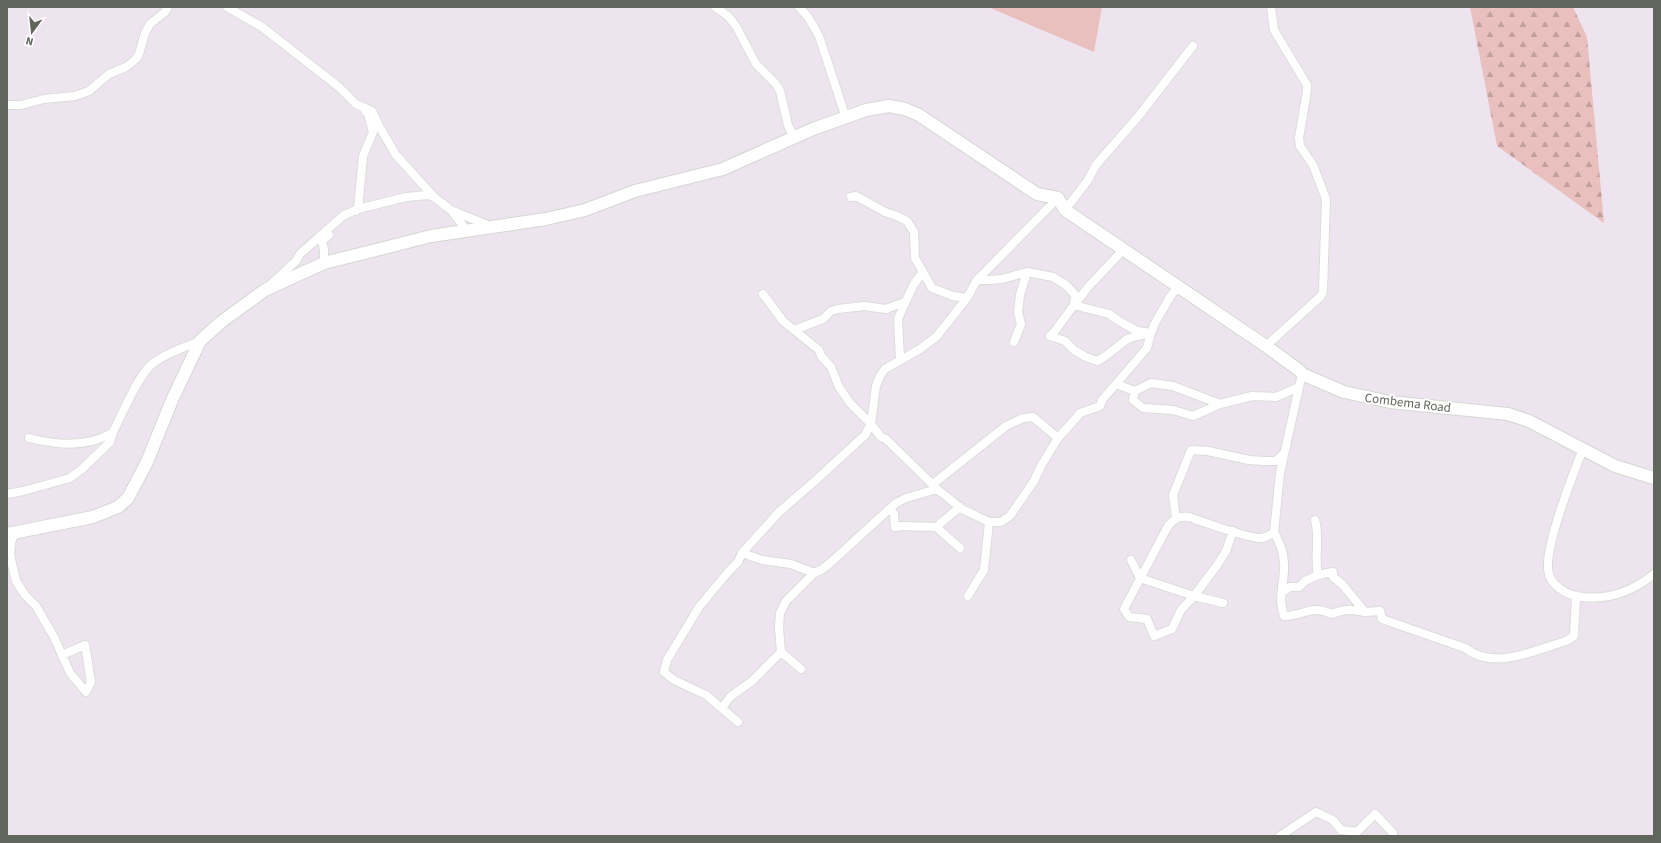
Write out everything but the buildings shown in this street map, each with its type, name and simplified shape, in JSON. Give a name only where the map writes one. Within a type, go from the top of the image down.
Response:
[{"type":"street","points":[[7,105],[22,105],[44,99],[75,96],[89,91],[109,74],[126,67],[136,59],[145,33],[150,24],[165,12],[168,7]]},
{"type":"street","points":[[227,7],[268,31],[339,87],[368,114],[373,132],[363,156],[358,209],[322,241],[324,263]]},
{"type":"street","points":[[715,7],[728,16],[736,26],[756,64],[776,84],[780,91],[788,125],[794,138]]},
{"type":"street","points":[[799,7],[808,17],[819,36],[846,118]]},
{"type":"street","points":[[1266,346],[1321,296],[1323,291],[1327,213],[1325,192],[1313,165],[1300,146],[1299,138],[1308,91],[1307,85],[1274,30],[1271,7]]},
{"type":"street","points":[[265,290],[324,263],[431,236],[546,219],[585,210],[635,191],[723,169],[813,129],[879,106],[905,109],[919,115],[1037,194],[1058,198],[1065,210],[1088,180],[1096,165],[1137,118],[1193,46]]},
{"type":"street","points":[[356,104],[372,111],[396,155],[434,197],[452,211],[467,231]]},
{"type":"street","points":[[7,494],[70,478],[82,469],[110,442],[113,432],[142,375],[150,366],[162,358],[200,341],[221,322],[265,290],[296,261],[300,254],[344,215],[358,209],[406,197],[428,195],[434,197]]},
{"type":"street","points":[[851,197],[856,196],[885,212],[907,221],[914,232],[915,258],[932,288],[953,296],[967,298]]},
{"type":"street","points":[[738,722],[706,695],[668,676],[664,672],[664,666],[700,607],[738,562],[742,553],[779,512],[865,435],[871,424],[876,386],[880,376],[886,369],[900,359],[920,349],[937,336],[967,298],[977,280],[1058,198]]},
{"type":"street","name":"Combema Road","points":[[1065,210],[1266,346],[1302,374],[1344,392],[1390,402],[1508,414],[1529,421],[1615,466],[1654,478]]},
{"type":"street","points":[[452,211],[492,227]]},
{"type":"street","points":[[1124,249],[1089,286],[1050,336],[1065,341],[1074,350],[1097,361],[1127,340],[1151,333]]},
{"type":"street","points":[[900,359],[898,319],[914,284],[923,272]]},
{"type":"street","points":[[977,280],[1002,279],[1027,272],[1053,277],[1066,285],[1076,295],[1074,305]]},
{"type":"street","points":[[1014,342],[1021,324],[1018,306],[1027,272]]},
{"type":"street","points":[[763,294],[783,322],[819,350],[821,356],[831,367],[839,387],[850,403],[871,424],[881,437],[886,439],[935,486],[960,507],[989,522],[1001,522],[1010,516],[1034,481],[1058,438],[1080,414],[1100,406],[1102,400],[1147,348],[1151,333],[1170,297],[1178,286]]},
{"type":"street","points":[[794,330],[823,319],[830,311],[838,309],[864,306],[886,309],[902,303],[904,305]]},
{"type":"street","points":[[1074,305],[1109,314],[1137,331],[1151,333]]},
{"type":"street","points":[[62,655],[85,645],[91,682],[86,692],[70,673],[36,606],[25,595],[16,581],[10,555],[11,533],[93,517],[118,508],[128,498],[147,462],[172,400],[200,341]]},
{"type":"street","points":[[1302,374],[1283,454],[1274,532],[1281,546],[1284,564],[1280,605],[1284,616],[1295,616],[1304,611],[1321,609],[1332,614],[1341,610],[1355,609],[1365,612],[1380,611],[1382,619],[1465,648],[1473,654],[1506,659],[1566,640],[1574,636],[1576,597]]},
{"type":"street","points":[[1116,384],[1135,391],[1151,383],[1173,386],[1220,404]]},
{"type":"street","points":[[1135,391],[1133,400],[1143,408],[1173,410],[1194,416],[1220,404],[1252,396],[1276,397],[1299,387]]},
{"type":"street","points":[[801,669],[781,652],[779,627],[780,613],[786,601],[814,573],[829,564],[890,509],[906,498],[935,486],[1006,426],[1023,418],[1033,417],[1058,438]]},
{"type":"street","points":[[29,438],[66,445],[105,437],[113,432]]},
{"type":"street","points":[[1582,449],[1559,514],[1548,558],[1548,571],[1553,582],[1563,592],[1576,597],[1611,597],[1643,583],[1654,574]]},
{"type":"street","points":[[1176,518],[1172,495],[1191,450],[1208,451],[1249,460],[1264,461],[1276,461],[1283,454]]},
{"type":"street","points":[[936,527],[960,507]]},
{"type":"street","points":[[890,509],[894,514],[895,527],[936,527],[960,548]]},
{"type":"street","points":[[1233,531],[1226,551],[1218,564],[1194,596],[1181,610],[1172,629],[1154,636],[1147,619],[1129,617],[1124,609],[1168,526],[1176,518],[1182,516],[1189,517],[1233,531],[1254,538],[1263,538],[1274,532]]},
{"type":"street","points":[[1315,520],[1317,528],[1316,538],[1318,555],[1316,569],[1318,575]]},
{"type":"street","points":[[968,596],[984,570],[989,522]]},
{"type":"street","points":[[742,553],[762,560],[791,564],[814,573]]},
{"type":"street","points":[[1131,560],[1140,578],[1194,596],[1223,603]]},
{"type":"street","points":[[1282,592],[1290,587],[1299,587],[1306,581],[1318,575],[1333,572],[1333,577],[1342,584],[1365,612]]},
{"type":"street","points":[[722,708],[730,697],[752,681],[781,652]]},
{"type":"street","points":[[1280,836],[1316,812],[1333,820],[1341,830],[1357,832],[1375,814],[1393,833],[1393,836]]},
{"type":"green space","points":[[988,7],[1102,7],[1094,52]]},
{"type":"green space","points":[[1470,7],[1573,7],[1587,37],[1604,223],[1497,146]]}]
